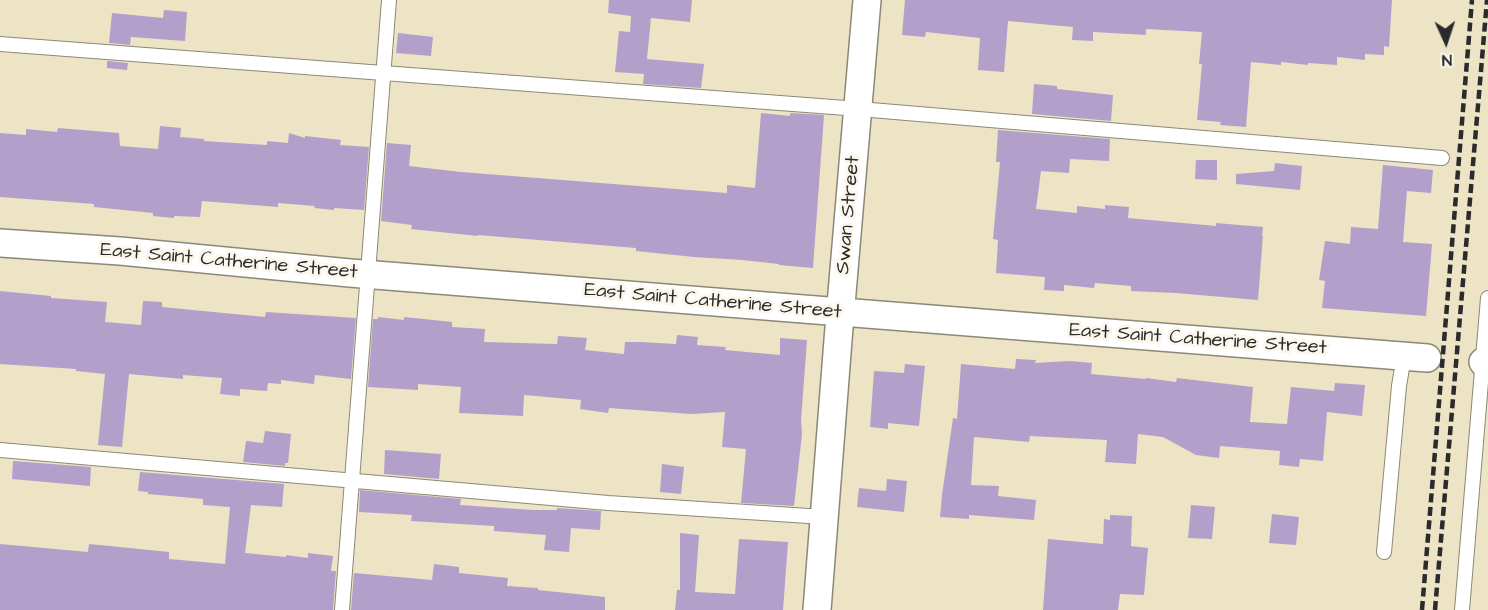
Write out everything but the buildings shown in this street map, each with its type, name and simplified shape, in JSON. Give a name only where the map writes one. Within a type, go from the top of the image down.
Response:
[{"type":"street","name":"Swan Street","points":[[817,610],[867,0]]},
{"type":"street","name":"East Saint Catherine Street","points":[[0,243],[1416,357]]},
{"type":"lane","points":[[342,610],[389,0]]},
{"type":"lane","points":[[0,44],[859,109],[1442,158]]},
{"type":"lane","points":[[1462,610],[1485,363],[1488,298]]},
{"type":"lane","points":[[1384,552],[1399,386],[1416,357]]},
{"type":"lane","points":[[0,450],[608,503],[825,517]]},
{"type":"railway","points":[[1422,610],[1472,0]]},
{"type":"railway","points":[[1435,610],[1487,0]]}]
